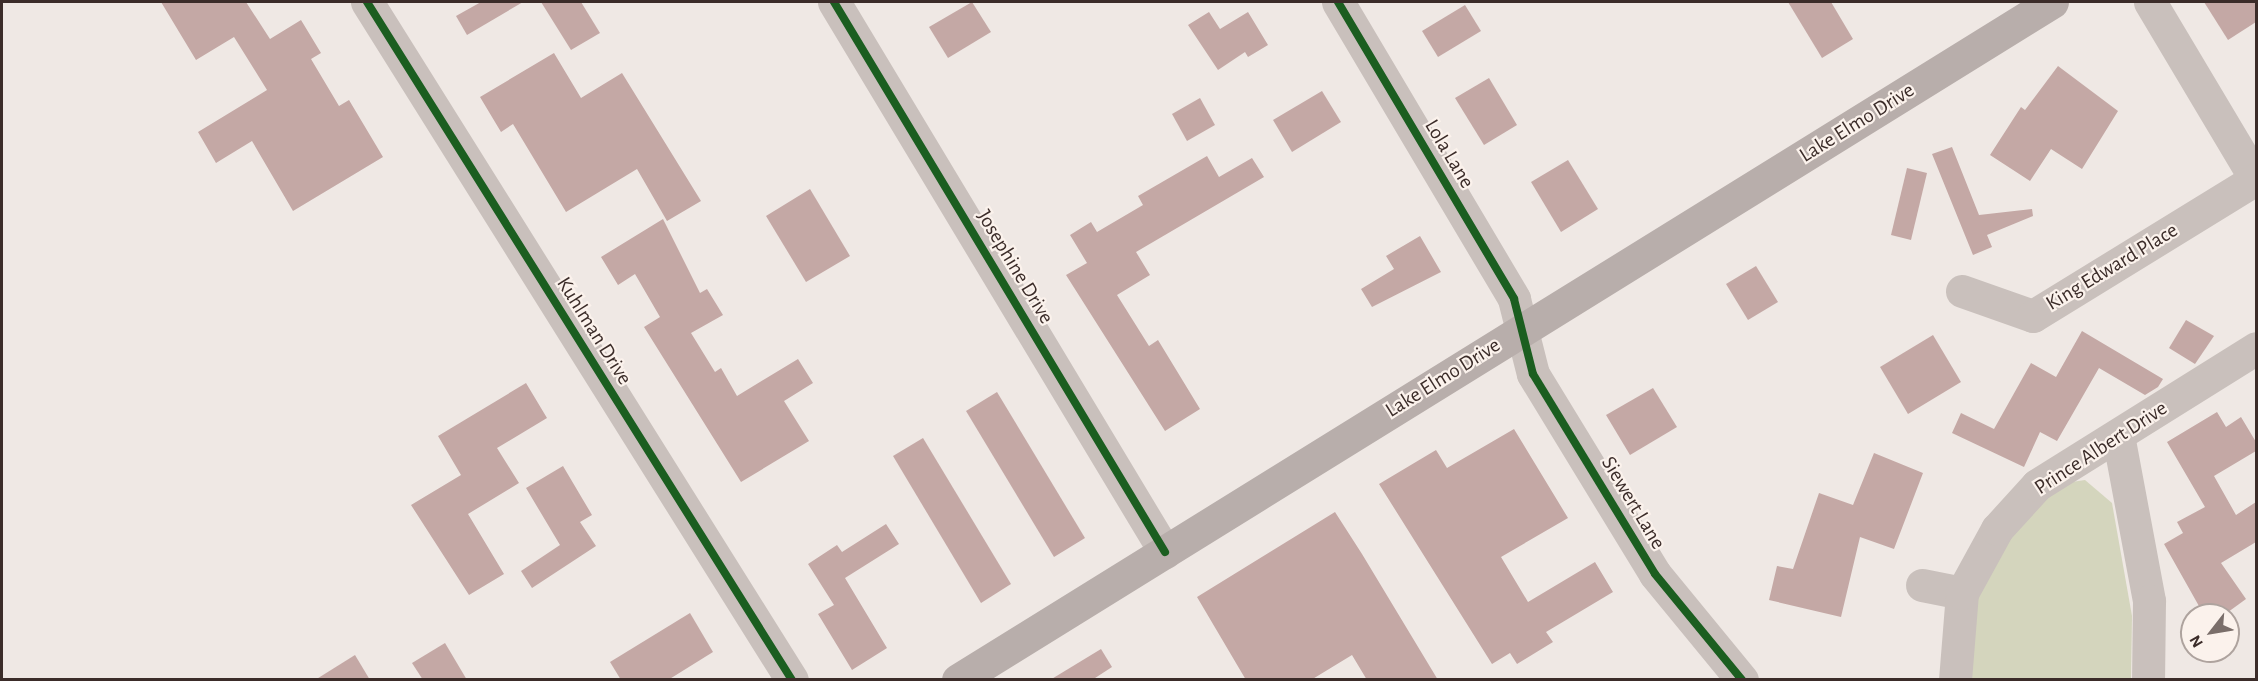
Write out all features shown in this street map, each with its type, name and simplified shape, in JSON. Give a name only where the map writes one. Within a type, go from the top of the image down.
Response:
[{"type":"main road","name":"Lake Elmo Drive","points":[[958,680],[2052,2]]},
{"type":"street","name":"Kuhlman Drive","points":[[367,2],[792,680]]},
{"type":"street","name":"Josephine Drive","points":[[834,2],[1165,552]]},
{"type":"street","name":"Lola Lane","points":[[1338,2],[1514,299],[1524,328]]},
{"type":"street","points":[[2150,2],[2256,180]]},
{"type":"street","name":"King Edward Place","points":[[1962,291],[2033,316],[2256,180]]},
{"type":"street","name":"Siewert Lane","points":[[1524,328],[1533,374],[1655,574],[1742,680]]},
{"type":"street","name":"Prince Albert Drive","points":[[1955,680],[1962,593],[1997,529],[2037,485],[2256,348]]},
{"type":"street","points":[[2118,435],[2149,601],[2148,680]]},
{"type":"street","points":[[1922,585],[1962,593]]},
{"type":"green space","points":[[2085,480],[2112,503],[2132,616],[2131,679],[1962,679],[1974,591],[2029,510],[2065,483]]},
{"type":"building","points":[[161,2],[246,2],[270,39],[301,20],[321,53],[311,59],[339,106],[349,100],[383,157],[293,211],[252,141],[216,163],[198,132],[267,90],[234,37],[196,60]]},
{"type":"building","points":[[481,2],[523,2],[467,35],[456,16]]},
{"type":"building","points":[[541,2],[581,2],[600,33],[571,50]]},
{"type":"building","points":[[972,2],[991,32],[948,58],[929,27]]},
{"type":"building","points":[[1788,2],[1831,2],[1853,39],[1822,58]]},
{"type":"building","points":[[2204,2],[2256,2],[2256,22],[2228,40]]},
{"type":"building","points":[[1465,5],[1481,31],[1438,57],[1422,31]]},
{"type":"building","points":[[1209,12],[1220,29],[1248,12],[1268,45],[1248,57],[1245,52],[1218,70],[1188,25]]},
{"type":"building","points":[[554,53],[581,98],[622,73],[701,201],[667,221],[637,169],[566,212],[513,124],[501,132],[480,97]]},
{"type":"building","points":[[2058,66],[2118,111],[2082,169],[2051,149],[2030,181],[1990,155],[2021,107],[2025,110]]},
{"type":"building","points":[[1489,78],[1517,125],[1484,145],[1455,98]]},
{"type":"building","points":[[1322,91],[1341,122],[1292,152],[1273,120]]},
{"type":"building","points":[[1200,98],[1215,125],[1187,141],[1172,114]]},
{"type":"building","points":[[1952,147],[1979,215],[2032,209],[2033,216],[1987,235],[1992,247],[1973,255],[1932,154]]},
{"type":"building","points":[[1207,156],[1219,177],[1252,158],[1264,177],[1136,252],[1150,275],[1117,295],[1149,346],[1158,340],[1200,409],[1165,431],[1066,275],[1087,263],[1070,235],[1091,222],[1097,232],[1143,205],[1138,196]]},
{"type":"building","points":[[1568,160],[1598,209],[1561,232],[1531,182]]},
{"type":"building","points":[[1907,168],[1927,173],[1911,240],[1891,235]]},
{"type":"building","points":[[810,189],[850,256],[806,282],[766,216]]},
{"type":"building","points":[[663,219],[700,293],[707,289],[723,315],[691,333],[715,372],[721,368],[737,396],[798,359],[813,383],[784,401],[809,441],[741,482],[644,327],[660,317],[635,274],[618,285],[601,257]]},
{"type":"building","points":[[1420,236],[1441,272],[1372,307],[1361,289],[1394,269],[1386,256]]},
{"type":"building","points":[[1756,266],[1778,302],[1748,320],[1726,284]]},
{"type":"building","points":[[2186,320],[2214,336],[2195,364],[2169,348]]},
{"type":"building","points":[[2082,331],[2163,379],[2158,387],[2145,395],[2099,368],[2057,441],[2040,432],[2024,467],[1952,433],[1961,413],[1994,429],[2031,363],[2056,377]]},
{"type":"building","points":[[1933,335],[1961,382],[1908,414],[1880,367]]},
{"type":"building","points":[[526,383],[547,418],[497,448],[519,483],[468,514],[504,574],[469,595],[411,505],[461,475],[438,436]]},
{"type":"building","points":[[1653,388],[1677,427],[1630,455],[1606,415]]},
{"type":"building","points":[[997,392],[1085,538],[1054,557],[966,411]]},
{"type":"building","points":[[2217,412],[2226,427],[2241,417],[2256,442],[2256,451],[2214,476],[2236,515],[2256,502],[2256,542],[2221,563],[2246,599],[2240,603],[2197,603],[2164,544],[2183,533],[2177,522],[2205,507],[2167,442]]},
{"type":"building","points":[[1514,429],[1568,518],[1501,557],[1528,602],[1595,562],[1613,592],[1546,632],[1553,642],[1517,664],[1510,653],[1492,664],[1379,484],[1436,450],[1447,468]]},
{"type":"building","points":[[923,438],[1011,584],[981,603],[893,456]]},
{"type":"building","points":[[1874,453],[1923,473],[1894,549],[1860,537],[1841,617],[1769,600],[1777,566],[1793,569],[1819,493],[1853,505]]},
{"type":"building","points":[[563,466],[592,515],[580,522],[596,546],[532,588],[521,571],[560,545],[526,488]]},
{"type":"building","points":[[1335,512],[1438,680],[1367,680],[1352,655],[1311,680],[1246,680],[1197,597]]},
{"type":"building","points":[[886,524],[899,544],[845,578],[887,648],[852,670],[818,614],[834,605],[808,564],[837,545],[842,552]]},
{"type":"building","points":[[690,613],[713,652],[668,680],[621,680],[610,662]]},
{"type":"building","points":[[445,643],[467,680],[423,680],[412,663]]},
{"type":"building","points":[[1101,649],[1112,667],[1092,680],[1050,680]]},
{"type":"building","points":[[355,655],[370,680],[315,680]]},
{"type":"cycle path","points":[[367,2],[792,680]]},
{"type":"cycle path","points":[[834,2],[1165,552]]},
{"type":"cycle path","points":[[1338,2],[1514,299],[1533,374],[1655,574],[1742,680]]}]
